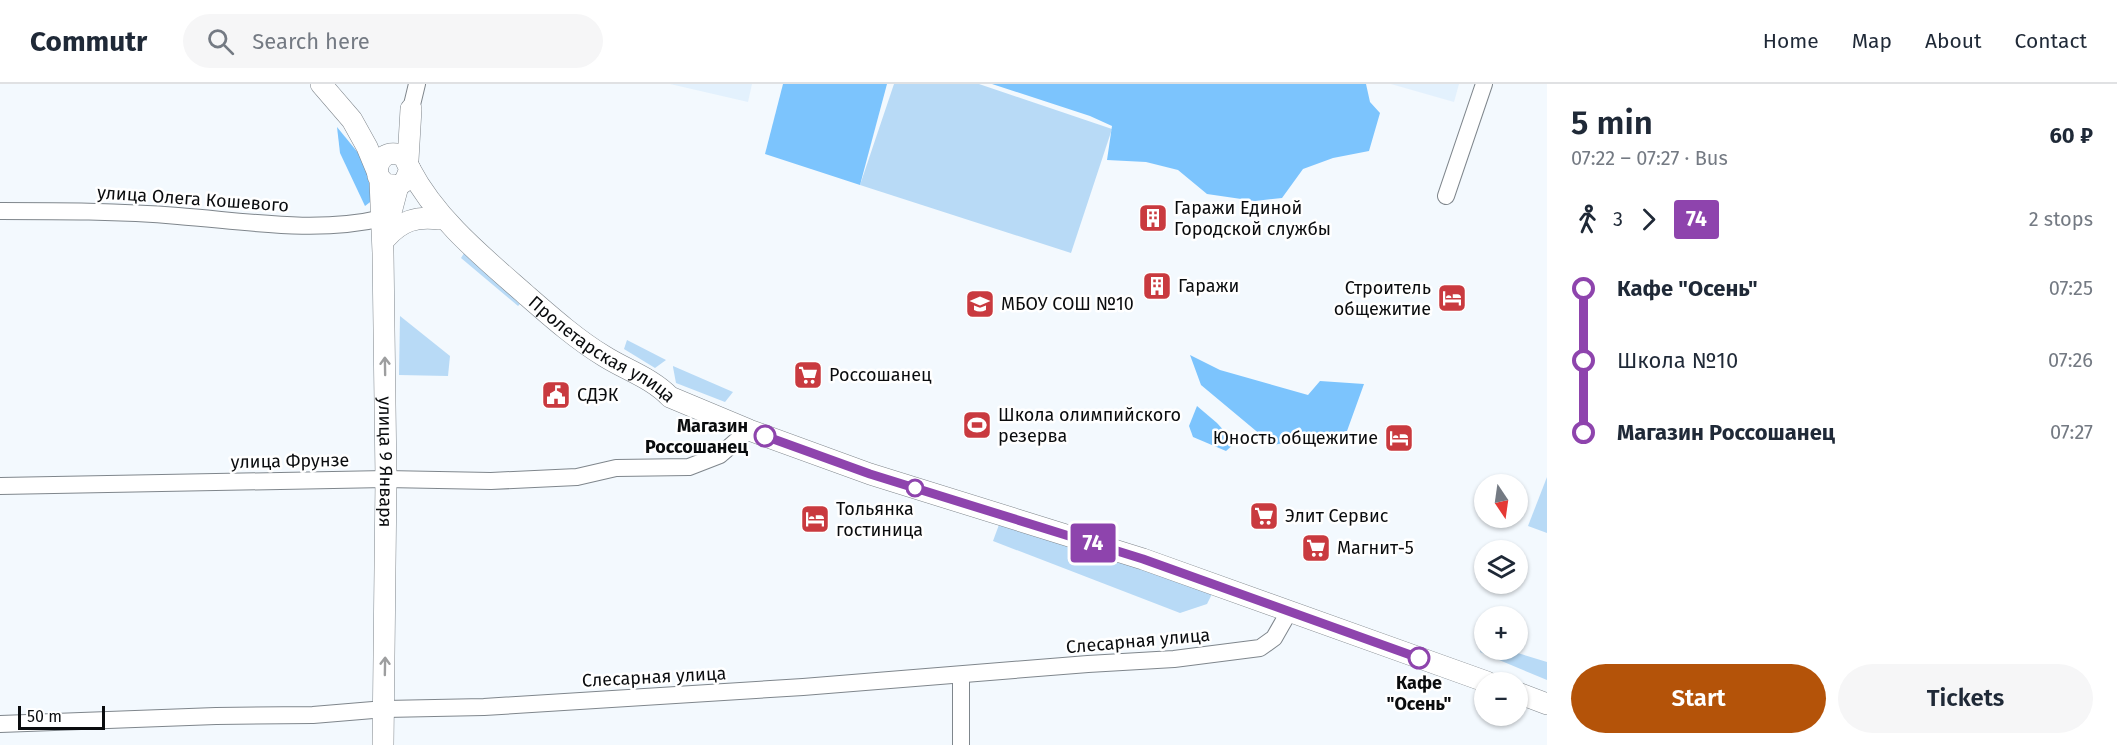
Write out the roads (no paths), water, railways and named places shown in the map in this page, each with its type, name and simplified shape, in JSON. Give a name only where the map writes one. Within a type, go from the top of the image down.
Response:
[{"type":"main road","name":"Пролетарская улица","points":[[321,84],[352,120],[380,142],[394,170],[419,205],[447,225],[548,314],[603,356],[662,388],[670,397],[749,430],[870,474],[1143,559],[1474,677]]},
{"type":"main road","name":"улица 9 Января","points":[[383,745],[386,479],[384,236],[394,170],[411,110]]},
{"type":"main road","points":[[384,236],[407,221],[428,218],[447,225]]},
{"type":"main road","points":[[1528,697],[1547,704]]},
{"type":"street","points":[[411,110],[417,84]]},
{"type":"street","points":[[1446,196],[1484,84]]},
{"type":"street","name":"улица Олега Кошевого","points":[[0,211],[176,215],[297,226],[363,223],[384,236]]},
{"type":"street","name":"улица Фрунзе","points":[[0,486],[386,479],[491,481],[577,477],[616,468],[689,467],[720,455],[749,430]]},
{"type":"street","name":"Слесарная улица","points":[[0,724],[205,716],[313,715],[385,709],[508,705],[803,687],[1174,659],[1260,648],[1274,638],[1290,610]]},
{"type":"street","points":[[961,675],[961,745]]},
{"type":"place","name":"Гаражи Единой Городской службы","points":[[1153,218]]},
{"type":"place","name":"Гаражи","points":[[1157,286]]},
{"type":"place","name":"Строитель общежитие","points":[[1452,298]]},
{"type":"place","name":"МБОУ СОШ №10","points":[[980,304]]},
{"type":"place","name":"Россошанец","points":[[808,375]]},
{"type":"place","name":"СДЭК","points":[[556,395]]},
{"type":"place","name":"Школа олимпийского резерва","points":[[977,425]]},
{"type":"place","name":"Магазин Россошанец","points":[[765,436]]},
{"type":"place","name":"Юность общежитие","points":[[1399,438]]},
{"type":"place","name":"Элит Сервис","points":[[1264,516]]},
{"type":"place","name":"Тольянка гостиница","points":[[815,519]]},
{"type":"place","name":"Магнит-5","points":[[1316,548]]},
{"type":"place","name":"Кафе \"Осень\"","points":[[1419,658]]}]
